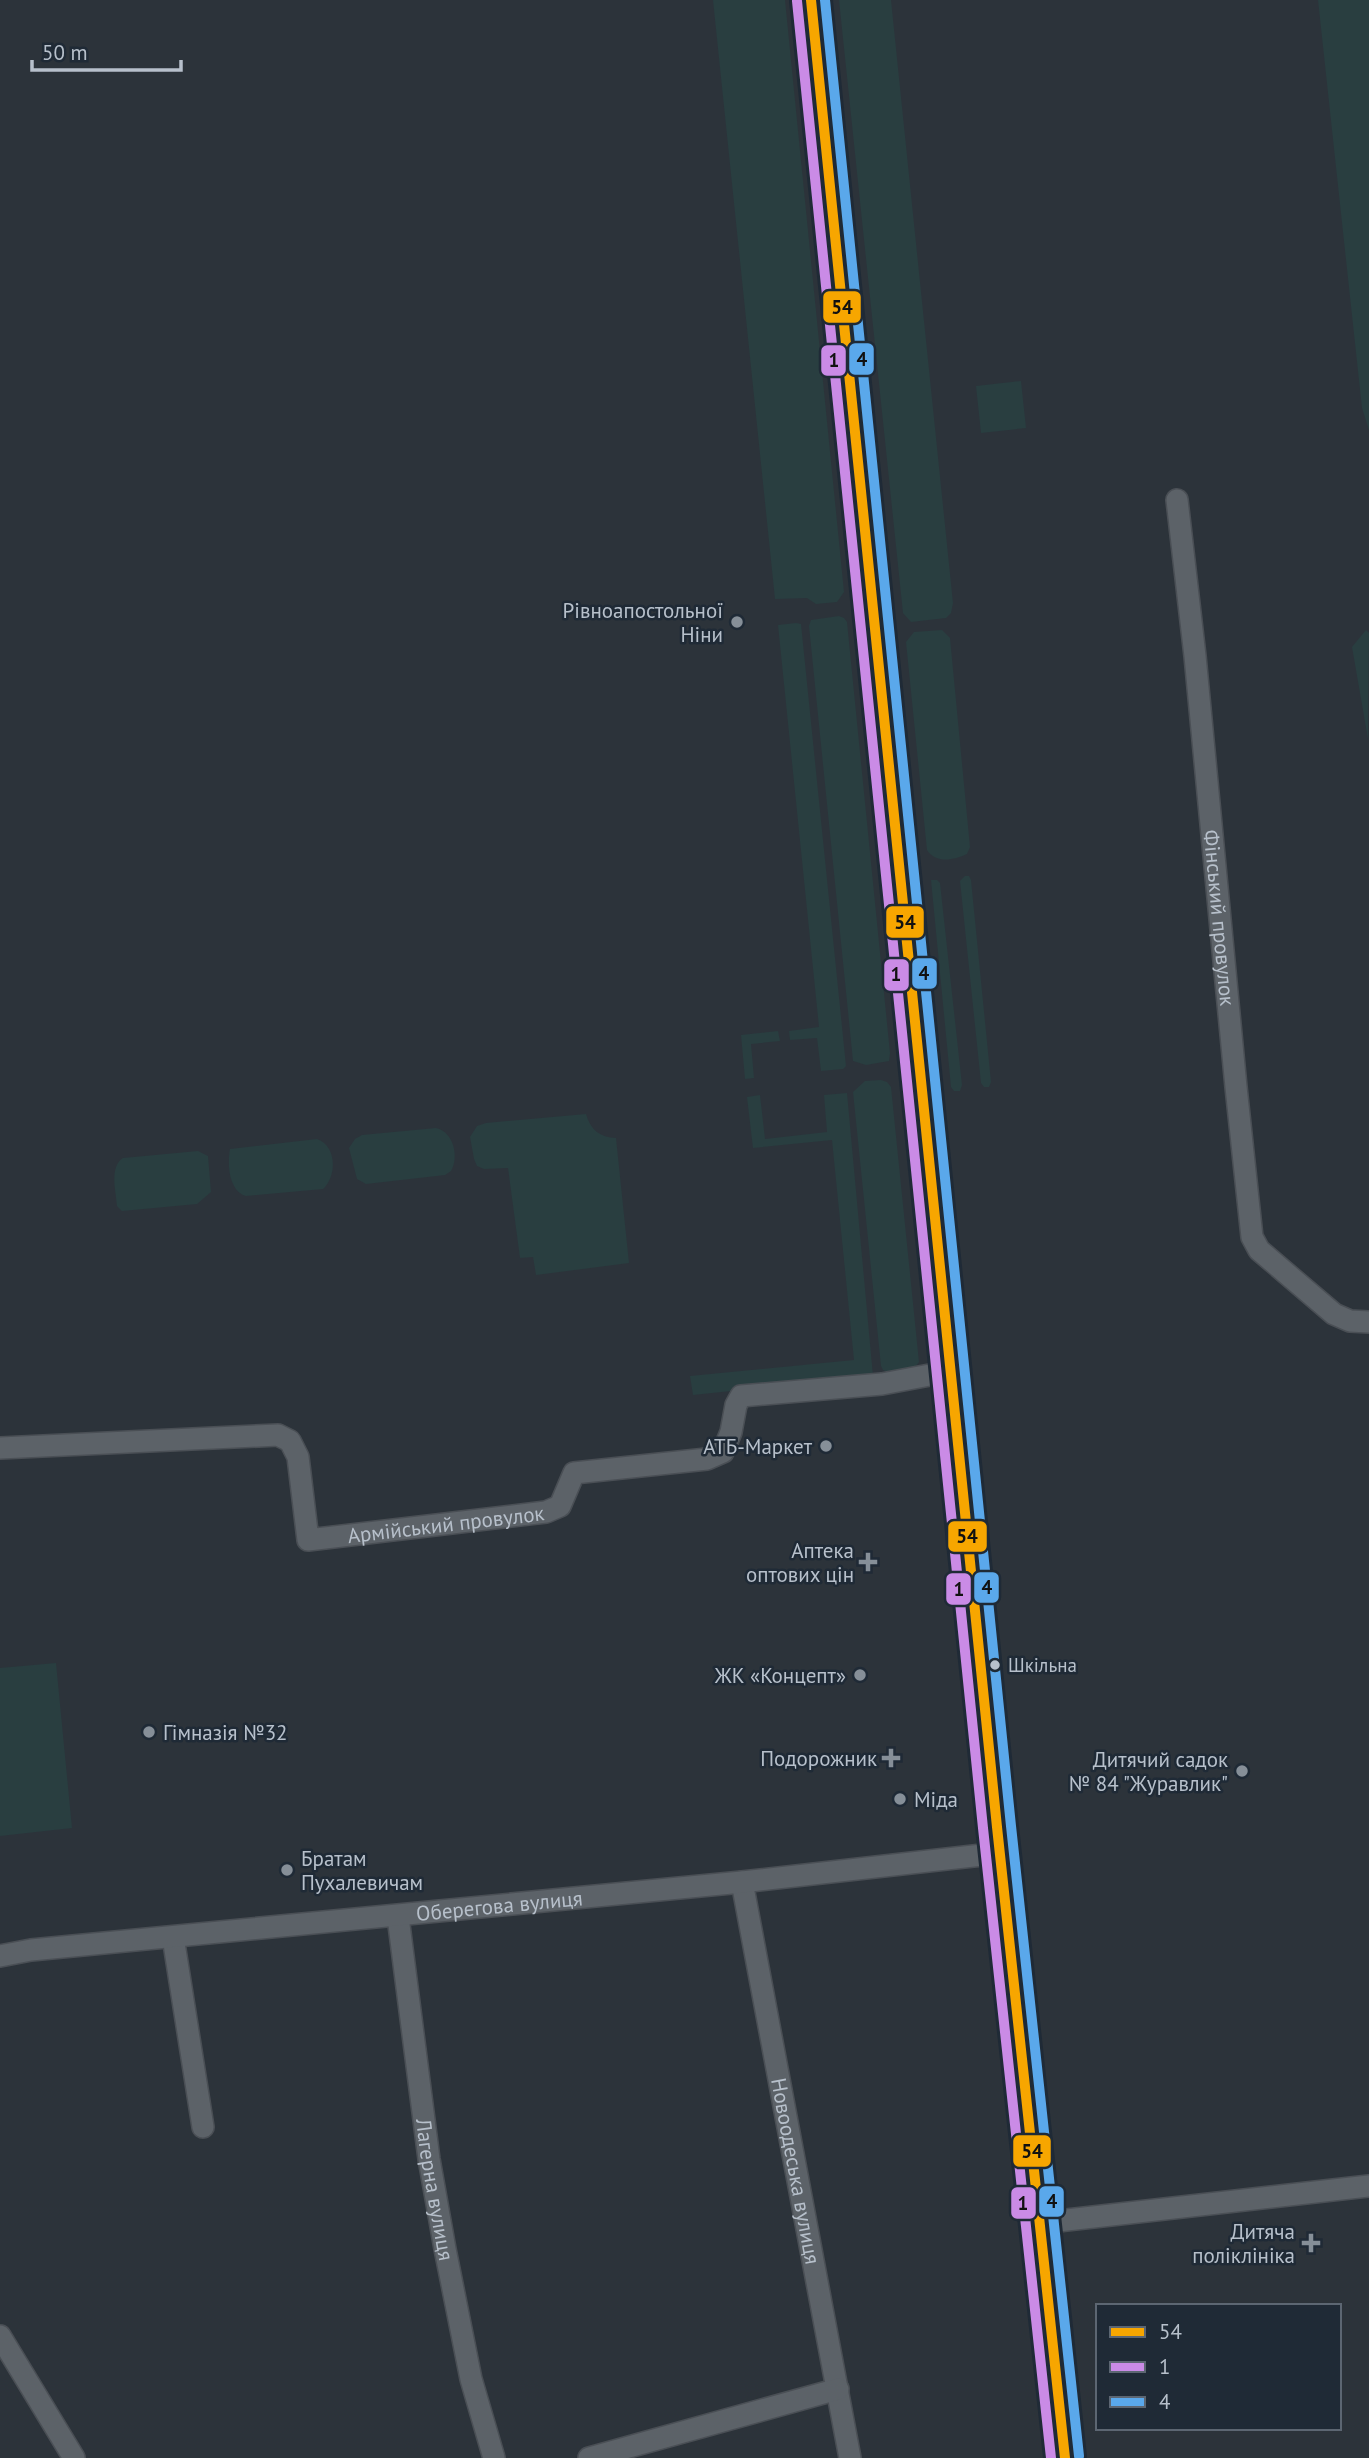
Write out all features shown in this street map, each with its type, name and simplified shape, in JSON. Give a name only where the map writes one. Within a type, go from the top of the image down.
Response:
[{"type":"highway","points":[[811,0],[1000,1853],[1065,2458]]},
{"type":"street","name":"Фінський провулок","points":[[1177,500],[1195,656],[1252,1237],[1259,1250],[1334,1314],[1350,1321],[1369,1322]]},
{"type":"street","name":"Армійський провулок","points":[[0,1448],[278,1435],[290,1441],[298,1457],[308,1540],[546,1512],[560,1506],[575,1473],[707,1459],[723,1452],[732,1432],[736,1405],[741,1396],[882,1384],[951,1371]]},
{"type":"street","name":"Оберегова вулиця","points":[[0,1956],[31,1950],[398,1917],[1000,1853]]},
{"type":"street","name":"Новоодеська вулиця","points":[[742,1882],[850,2458]]},
{"type":"street","name":"Лагерна вулиця","points":[[398,1917],[429,2159],[442,2236],[471,2379],[495,2458]]},
{"type":"street","points":[[173,1937],[203,2127]]},
{"type":"street","points":[[1040,2222],[1369,2186]]},
{"type":"street","points":[[0,2336],[74,2458]]},
{"type":"street","points":[[589,2458],[838,2389]]},
{"type":"green space","points":[[713,0],[785,0],[844,592],[837,602],[816,604],[807,598],[775,599]]},
{"type":"green space","points":[[839,0],[891,0],[953,603],[951,613],[946,618],[911,622],[903,613]]},
{"type":"green space","points":[[1318,0],[1369,0],[1369,430],[1362,408]]},
{"type":"green space","points":[[1021,381],[1026,428],[981,433],[976,386]]},
{"type":"green space","points":[[839,616],[847,622],[890,1053],[889,1061],[866,1065],[853,1061],[809,626],[811,620]]},
{"type":"green space","points":[[801,624],[846,1066],[843,1069],[821,1071],[817,1038],[790,1040],[789,1031],[819,1027],[778,625]]},
{"type":"green space","points":[[942,630],[950,638],[970,847],[967,854],[945,860],[935,857],[927,850],[906,642],[914,632]]},
{"type":"green space","points":[[1366,630],[1369,633],[1368,739],[1352,647]]},
{"type":"green space","points":[[969,876],[971,880],[991,1082],[989,1087],[984,1087],[981,1083],[960,881]]},
{"type":"green space","points":[[931,880],[940,883],[962,1085],[960,1091],[954,1091],[951,1087]]},
{"type":"green space","points":[[778,1031],[780,1041],[751,1044],[754,1078],[745,1079],[741,1035]]},
{"type":"green space","points":[[881,1080],[891,1087],[919,1362],[913,1369],[888,1372],[881,1366],[853,1092],[865,1081]]},
{"type":"green space","points":[[847,1093],[873,1376],[693,1395],[690,1376],[854,1360],[832,1140],[753,1148],[747,1097],[760,1095],[765,1139],[827,1132],[824,1095]]},
{"type":"green space","points":[[586,1114],[596,1132],[616,1138],[629,1263],[536,1275],[533,1257],[520,1258],[508,1168],[484,1169],[477,1166],[470,1137],[477,1126],[486,1123]]},
{"type":"green space","points":[[436,1128],[447,1134],[455,1152],[451,1171],[445,1175],[366,1184],[357,1179],[349,1148],[355,1139],[362,1135]]},
{"type":"green space","points":[[317,1139],[328,1148],[333,1162],[331,1177],[323,1189],[246,1196],[236,1189],[229,1170],[230,1149]]},
{"type":"green space","points":[[198,1151],[208,1156],[211,1192],[197,1204],[122,1211],[117,1206],[115,1173],[123,1158]]},
{"type":"green space","points":[[56,1663],[72,1828],[0,1836],[0,1668]]},
{"type":"transit line","name":"54","points":[[811,0],[997,1827],[1065,2458]]},
{"type":"transit line","name":"4","points":[[825,0],[1011,1826],[1079,2456]]},
{"type":"transit line","name":"1","points":[[797,1],[983,1828],[1051,2458]]},
{"type":"place","name":"Рівноапостольної Ніни","points":[[737,622]]},
{"type":"place","name":"АТБ-Маркет","points":[[826,1446]]},
{"type":"place","name":"Аптека оптових цін","points":[[868,1562]]},
{"type":"place","name":"Шкільна","points":[[995,1665]]},
{"type":"place","name":"ЖК «Концепт»","points":[[860,1675]]},
{"type":"place","name":"Гімназія №32","points":[[149,1732]]},
{"type":"place","name":"Подорожник","points":[[891,1758]]},
{"type":"place","name":"Дитячий садок № 84 \"Журавлик\"","points":[[1242,1771]]},
{"type":"place","name":"Міда","points":[[900,1799]]},
{"type":"place","name":"Братам Пухалевичам","points":[[287,1870]]},
{"type":"place","name":"Дитяча поліклініка","points":[[1311,2243]]}]
